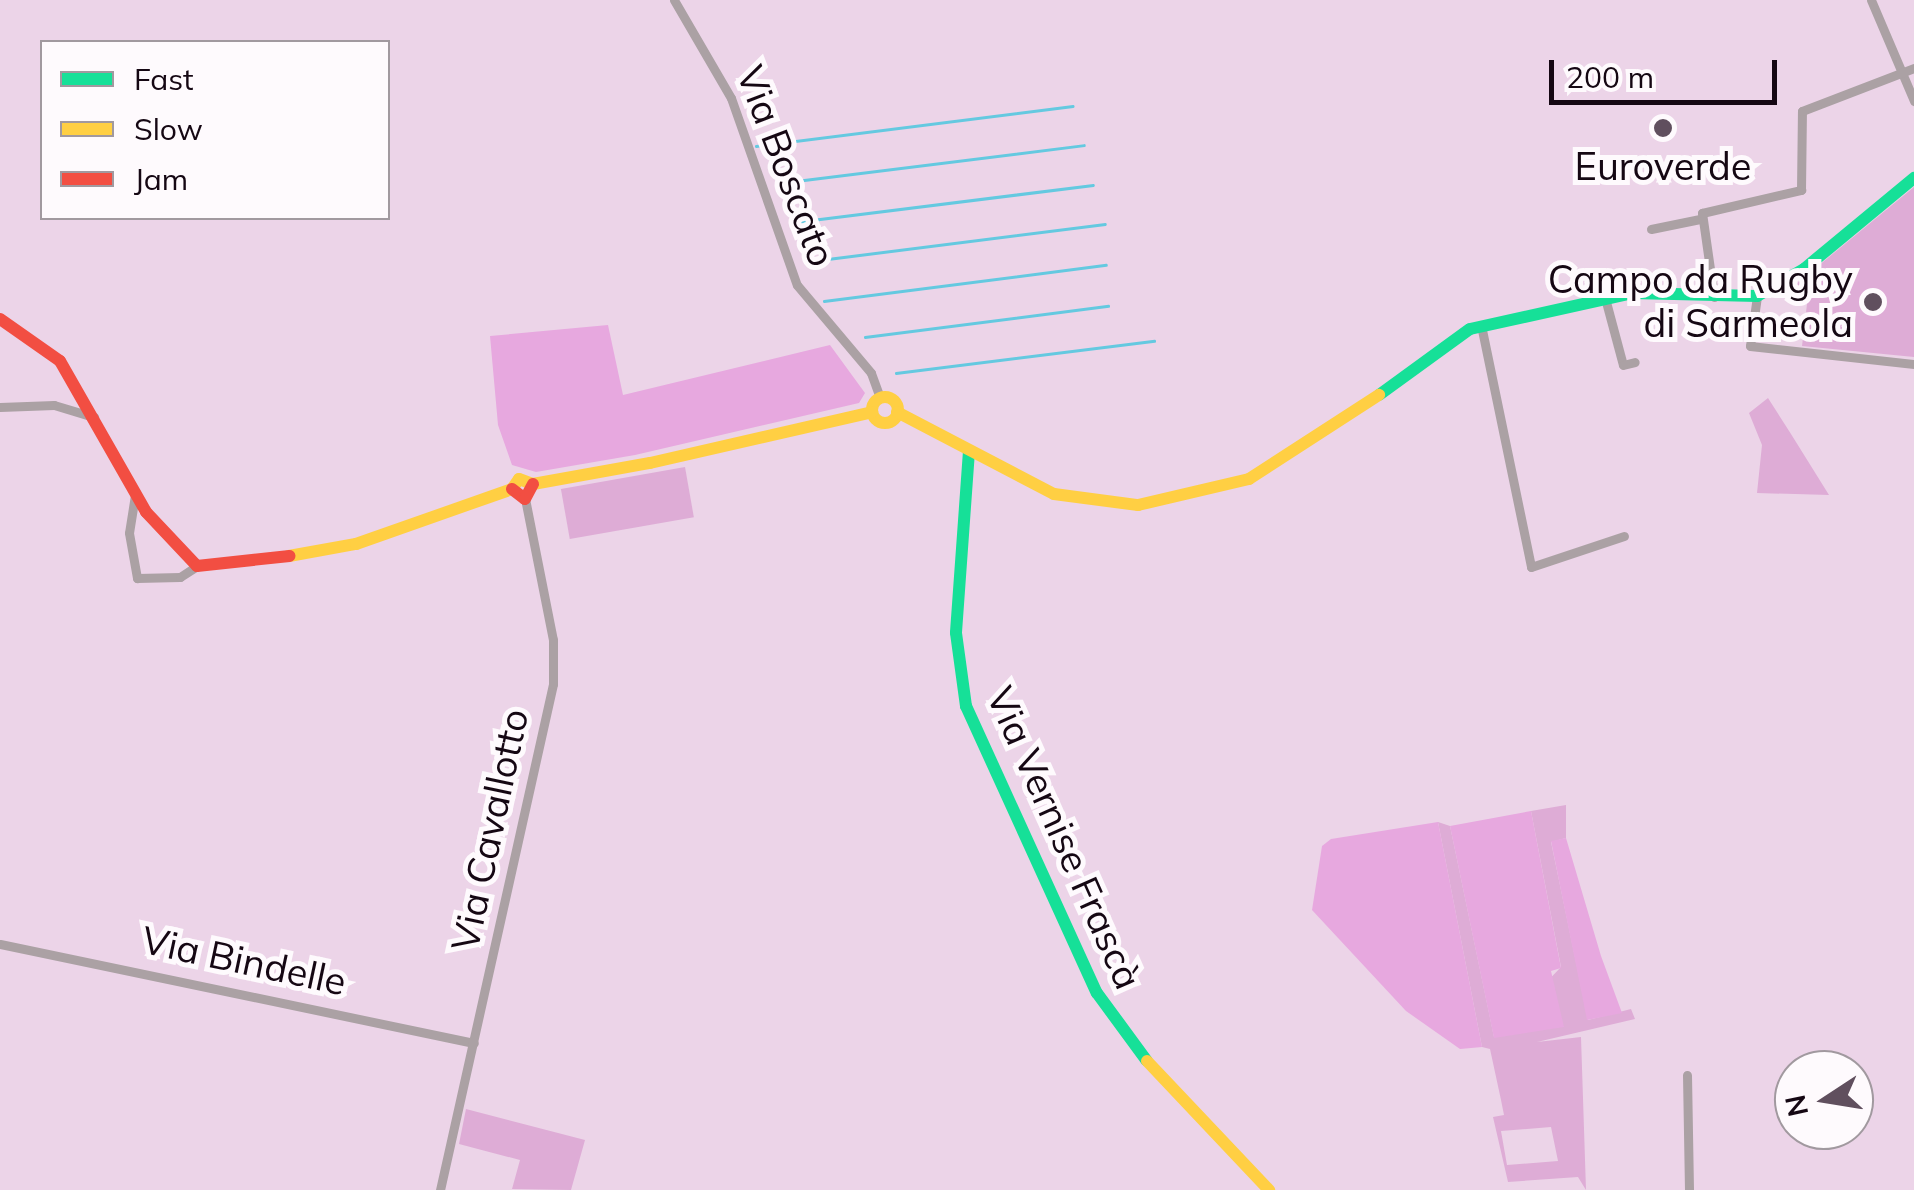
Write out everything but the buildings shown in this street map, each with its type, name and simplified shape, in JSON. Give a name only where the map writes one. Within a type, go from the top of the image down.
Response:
[{"type":"street","name":"Via Boscato","points":[[674,0],[731,98],[798,285],[871,372],[880,398]]},
{"type":"street","points":[[1870,0],[1914,101]]},
{"type":"street","points":[[1714,297],[1700,219],[1705,210],[1805,185],[1802,111],[1914,68]]},
{"type":"street","points":[[135,495],[133,573],[155,581],[197,566],[221,569],[356,544],[512,489],[519,478],[533,484],[872,412],[880,398],[894,401],[897,412],[1017,479],[1078,500],[1138,505],[1210,494],[1274,463],[1481,325],[1605,298],[1757,296],[1804,269],[1914,178]]},
{"type":"street","points":[[1652,230],[1700,219]]},
{"type":"street","points":[[1757,296],[1750,346],[1914,364]]},
{"type":"street","points":[[1605,298],[1622,365],[1635,362]]},
{"type":"street","points":[[0,319],[60,360],[135,495],[197,566]]},
{"type":"street","points":[[1481,325],[1531,568],[1624,536]]},
{"type":"street","points":[[0,407],[54,405],[94,417]]},
{"type":"street","points":[[872,412],[885,423],[897,412]]},
{"type":"street","name":"Via Vernise Frascà","points":[[969,451],[956,633],[966,706],[1114,1019],[1269,1190]]},
{"type":"street","points":[[512,489],[524,499],[533,484]]},
{"type":"street","name":"Via Cavallotto","points":[[440,1190],[553,684],[553,640],[524,499]]},
{"type":"street","name":"Via Bindelle","points":[[0,944],[474,1042]]},
{"type":"street","points":[[1688,1076],[1689,1190]]},
{"type":"shaded area","points":[[1914,187],[1914,357],[1802,346],[1807,304],[1794,303],[1795,285]]},
{"type":"shaded area","points":[[608,325],[623,395],[830,345],[865,393],[859,403],[635,455],[536,472],[512,465],[498,425],[490,336]]},
{"type":"shaded area","points":[[1768,398],[1829,495],[1757,493],[1762,445],[1749,413]]},
{"type":"shaded area","points":[[685,467],[694,517],[570,539],[561,489]]},
{"type":"shaded area","points":[[1566,805],[1566,838],[1551,842],[1588,1020],[1631,1009],[1635,1019],[1537,1042],[1581,1037],[1586,1190],[1578,1177],[1508,1182],[1493,1117],[1504,1115],[1490,1049],[1482,1047],[1438,822],[1450,826],[1494,1037],[1561,967],[1531,811]],"holes":[[[1551,1127],[1558,1161],[1507,1165],[1501,1131]]]},
{"type":"shaded area","points":[[1531,811],[1561,968],[1551,971],[1564,1027],[1494,1038],[1450,826]]},
{"type":"shaded area","points":[[1438,822],[1482,1047],[1460,1049],[1406,1011],[1312,910],[1322,846],[1331,839]]},
{"type":"shaded area","points":[[1566,838],[1622,1013],[1587,1020],[1551,841]]},
{"type":"shaded area","points":[[466,1109],[585,1140],[571,1190],[512,1189],[520,1160],[459,1144]]},
{"type":"waterway","points":[[756,146],[1072,106]]},
{"type":"waterway","points":[[780,183],[1084,145]]},
{"type":"waterway","points":[[796,222],[1093,185]]},
{"type":"waterway","points":[[812,261],[1105,224]]},
{"type":"waterway","points":[[824,301],[1106,265]]},
{"type":"waterway","points":[[865,337],[1108,306]]},
{"type":"waterway","points":[[896,373],[1154,341]]},
{"type":"traffic: fast","points":[[1379,395],[1470,329],[1632,293],[1757,296],[1804,269],[1914,178]]},
{"type":"traffic: fast","points":[[969,451],[956,633],[966,706],[1097,993],[1147,1061]]},
{"type":"traffic: slow","points":[[897,412],[1054,494],[1138,505],[1249,479],[1379,395]]},
{"type":"traffic: slow","points":[[885,397],[894,401],[898,410],[894,419],[885,423],[876,419],[872,410],[876,401],[885,397]]},
{"type":"traffic: slow","points":[[512,489],[519,479],[533,484],[650,463],[872,412]]},
{"type":"traffic: slow","points":[[289,556],[356,544],[512,489]]},
{"type":"traffic: slow","points":[[1147,1061],[1269,1190]]},
{"type":"traffic: jam","points":[[0,319],[60,361],[146,512],[197,566],[289,556]]},
{"type":"traffic: jam","points":[[512,489],[525,499],[533,484]]},
{"type":"place","name":"Euroverde","points":[[1663,128]]},
{"type":"place","name":"Campo da Rugby di Sarmeola","points":[[1873,302]]}]
